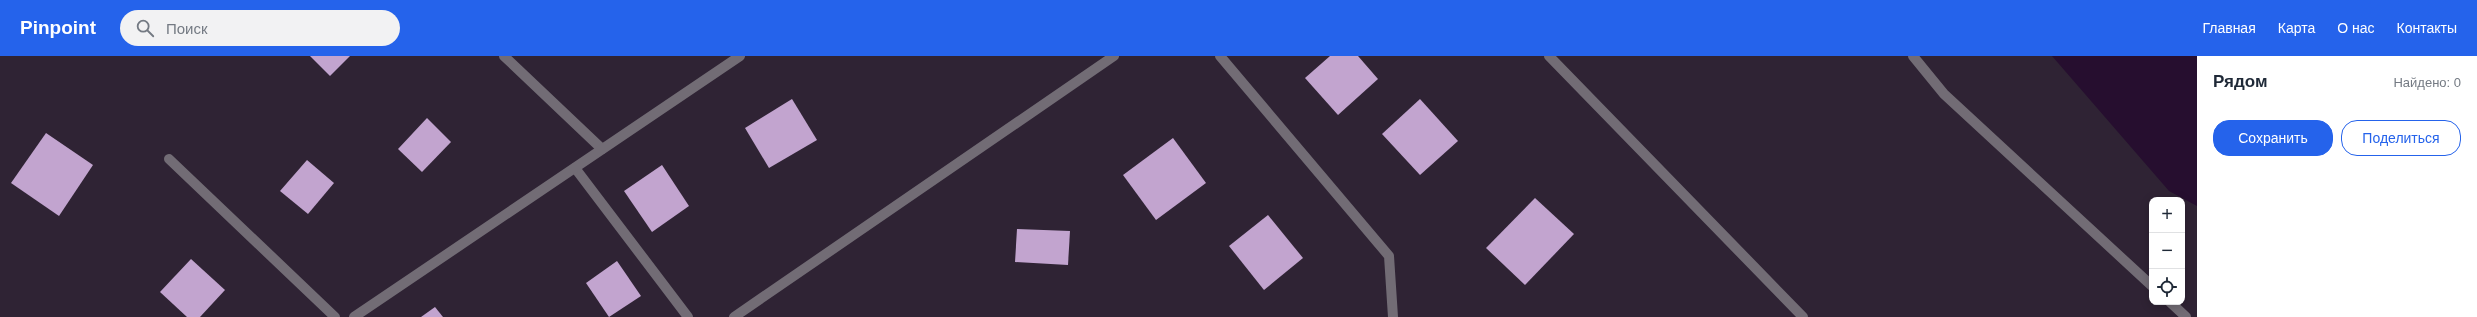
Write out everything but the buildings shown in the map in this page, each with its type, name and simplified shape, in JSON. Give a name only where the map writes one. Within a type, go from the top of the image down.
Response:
[{"type":"street","points":[[504,56],[602,149]]},
{"type":"street","points":[[354,317],[740,56]]},
{"type":"street","points":[[734,317],[1114,56]]},
{"type":"street","points":[[1220,56],[1389,256],[1393,317]]},
{"type":"street","points":[[1549,56],[1803,317]]},
{"type":"street","points":[[1913,56],[1944,94],[2149,283]]},
{"type":"street","points":[[169,159],[336,317]]},
{"type":"street","points":[[575,168],[688,317]]},
{"type":"street","points":[[2173,305],[2186,317]]},
{"type":"shaded area","points":[[2052,56],[2197,56],[2197,206],[2185,200],[2185,197],[2180,197],[2169,191]]}]
